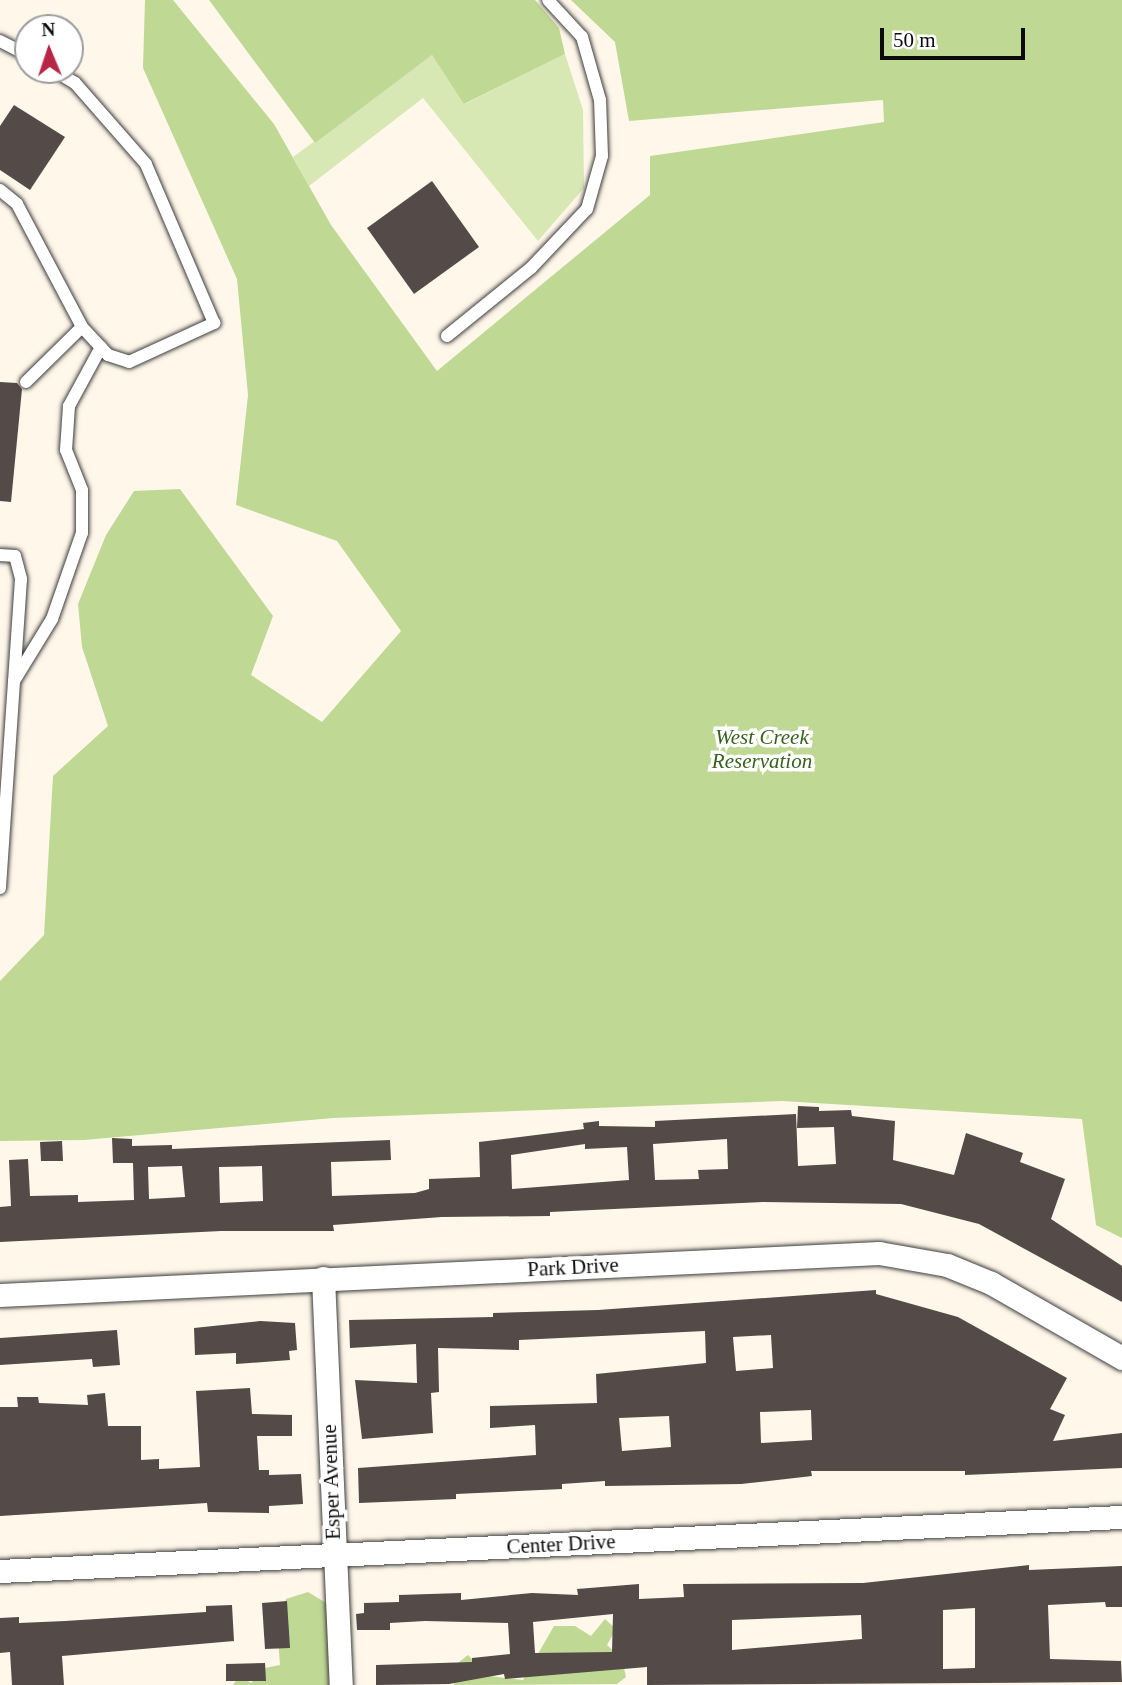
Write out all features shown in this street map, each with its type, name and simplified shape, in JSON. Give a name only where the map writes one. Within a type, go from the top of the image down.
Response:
[{"type":"street","name":"Park Drive","points":[[0,1295],[879,1254],[947,1265],[991,1283],[1122,1357]]},
{"type":"street","name":"Esper Avenue","points":[[323,1278],[333,1555],[341,1685]]},
{"type":"street","name":"Center Drive","points":[[0,1571],[1122,1517]]},
{"type":"lane","points":[[447,336],[531,268],[587,209],[601,156],[600,100],[582,37],[548,0]]},
{"type":"lane","points":[[0,190],[17,204],[82,327],[101,347],[129,362],[214,323],[146,164],[76,84]]},
{"type":"lane","points":[[26,382],[82,327]]},
{"type":"lane","points":[[14,681],[52,619],[82,533],[82,490],[66,450],[69,406],[101,347]]},
{"type":"lane","points":[[0,555],[15,556],[21,579],[0,888]]},
{"type":"green space","name":"West Creek Reservation","points":[[145,0],[173,0],[274,124],[331,225],[437,371],[650,195],[650,156],[884,122],[883,100],[629,121],[615,42],[571,0],[1122,0],[1122,1238],[1096,1225],[1082,1119],[782,1101],[333,1118],[84,1140],[0,1141],[0,981],[44,935],[53,776],[108,726],[82,647],[78,604],[106,535],[134,491],[180,489],[273,616],[251,675],[322,722],[401,631],[337,541],[236,505],[248,395],[237,279],[143,68]]},
{"type":"green space","points":[[209,0],[535,0],[559,28],[565,54],[464,104],[432,55],[315,143]]},
{"type":"green space","points":[[565,54],[583,110],[584,188],[538,241],[423,98],[309,186],[293,157],[432,55],[465,104]]},
{"type":"green space","points":[[308,1592],[328,1604],[329,1685],[233,1685],[239,1676],[251,1683],[265,1668],[280,1665],[277,1626],[286,1599]]},
{"type":"green space","points":[[605,1619],[616,1629],[607,1645],[622,1659],[626,1677],[617,1684],[454,1685],[454,1666],[468,1655],[489,1676],[523,1680],[554,1626],[575,1626],[591,1636]]},
{"type":"building","points":[[14,105],[65,137],[30,190],[0,170],[0,126]]},
{"type":"building","points":[[432,181],[479,247],[414,294],[367,228]]},
{"type":"building","points":[[0,382],[17,383],[22,389],[11,502],[0,501]]},
{"type":"building","points":[[798,1106],[819,1107],[819,1111],[851,1110],[852,1116],[895,1121],[893,1160],[954,1175],[966,1133],[1023,1153],[1020,1162],[1065,1179],[1051,1219],[1122,1266],[1122,1302],[979,1224],[901,1204],[763,1202],[550,1212],[550,1216],[442,1217],[333,1225],[334,1231],[221,1231],[0,1242],[0,1207],[11,1206],[9,1160],[28,1159],[30,1196],[78,1195],[78,1202],[134,1200],[133,1163],[113,1163],[112,1138],[132,1139],[132,1146],[172,1145],[172,1149],[390,1140],[391,1160],[331,1162],[332,1196],[415,1193],[429,1189],[429,1179],[480,1177],[479,1142],[584,1129],[583,1123],[599,1121],[599,1126],[655,1127],[655,1121],[796,1114],[798,1166],[836,1164],[834,1127],[797,1128]],"holes":[[[727,1139],[728,1169],[698,1170],[699,1179],[655,1180],[653,1144]],[[585,1144],[585,1149],[627,1147],[629,1180],[512,1189],[511,1155]],[[182,1166],[185,1197],[149,1199],[148,1167]],[[262,1166],[263,1201],[220,1203],[219,1167]]]},
{"type":"building","points":[[62,1141],[63,1161],[41,1161],[40,1142]]},
{"type":"building","points":[[876,1290],[876,1294],[958,1317],[1067,1378],[1050,1409],[1065,1415],[1053,1441],[1122,1433],[1122,1468],[965,1475],[965,1471],[811,1471],[812,1476],[741,1484],[605,1486],[605,1481],[562,1484],[562,1489],[456,1494],[456,1499],[359,1503],[358,1468],[536,1455],[535,1425],[490,1428],[490,1406],[597,1403],[596,1374],[706,1363],[705,1331],[519,1340],[519,1350],[438,1348],[439,1392],[431,1393],[433,1433],[362,1439],[355,1380],[417,1383],[416,1344],[350,1348],[349,1320],[493,1317],[493,1313],[598,1310]],"holes":[[[771,1335],[773,1368],[736,1371],[733,1337]],[[811,1410],[812,1440],[761,1443],[760,1412]],[[669,1416],[671,1447],[622,1451],[619,1418]]]},
{"type":"building","points":[[260,1321],[295,1323],[297,1350],[289,1351],[290,1360],[236,1364],[236,1353],[195,1355],[194,1328]]},
{"type":"building","points":[[117,1330],[120,1365],[93,1367],[92,1359],[0,1365],[0,1338]]},
{"type":"building","points":[[250,1388],[252,1414],[292,1415],[292,1436],[257,1436],[259,1470],[269,1470],[269,1475],[301,1474],[303,1504],[269,1506],[269,1513],[208,1512],[207,1503],[0,1516],[0,1407],[18,1407],[17,1397],[38,1397],[39,1403],[88,1405],[87,1395],[105,1393],[108,1426],[141,1426],[141,1460],[159,1459],[159,1469],[200,1467],[196,1391]]},
{"type":"building","points":[[1029,1565],[1029,1570],[1122,1566],[1122,1607],[1106,1607],[1105,1602],[1048,1605],[1050,1659],[1121,1661],[1122,1682],[647,1685],[647,1667],[505,1679],[504,1674],[449,1684],[376,1685],[376,1665],[472,1662],[472,1658],[510,1654],[508,1623],[425,1621],[390,1623],[390,1630],[357,1630],[356,1614],[364,1613],[364,1603],[399,1602],[399,1595],[461,1593],[461,1600],[532,1593],[578,1595],[577,1589],[639,1584],[639,1599],[684,1597],[683,1584],[863,1583]],"holes":[[[975,1608],[975,1668],[943,1669],[943,1610]],[[613,1614],[612,1652],[535,1653],[533,1622]],[[861,1615],[862,1639],[732,1650],[732,1620]]]},
{"type":"building","points":[[287,1601],[290,1648],[265,1649],[262,1603]]},
{"type":"building","points":[[232,1605],[234,1641],[62,1656],[64,1685],[12,1685],[10,1652],[0,1653],[0,1618],[19,1617],[19,1623],[65,1621],[206,1612],[206,1606]]},
{"type":"building","points":[[265,1663],[266,1681],[226,1681],[226,1664]]}]
